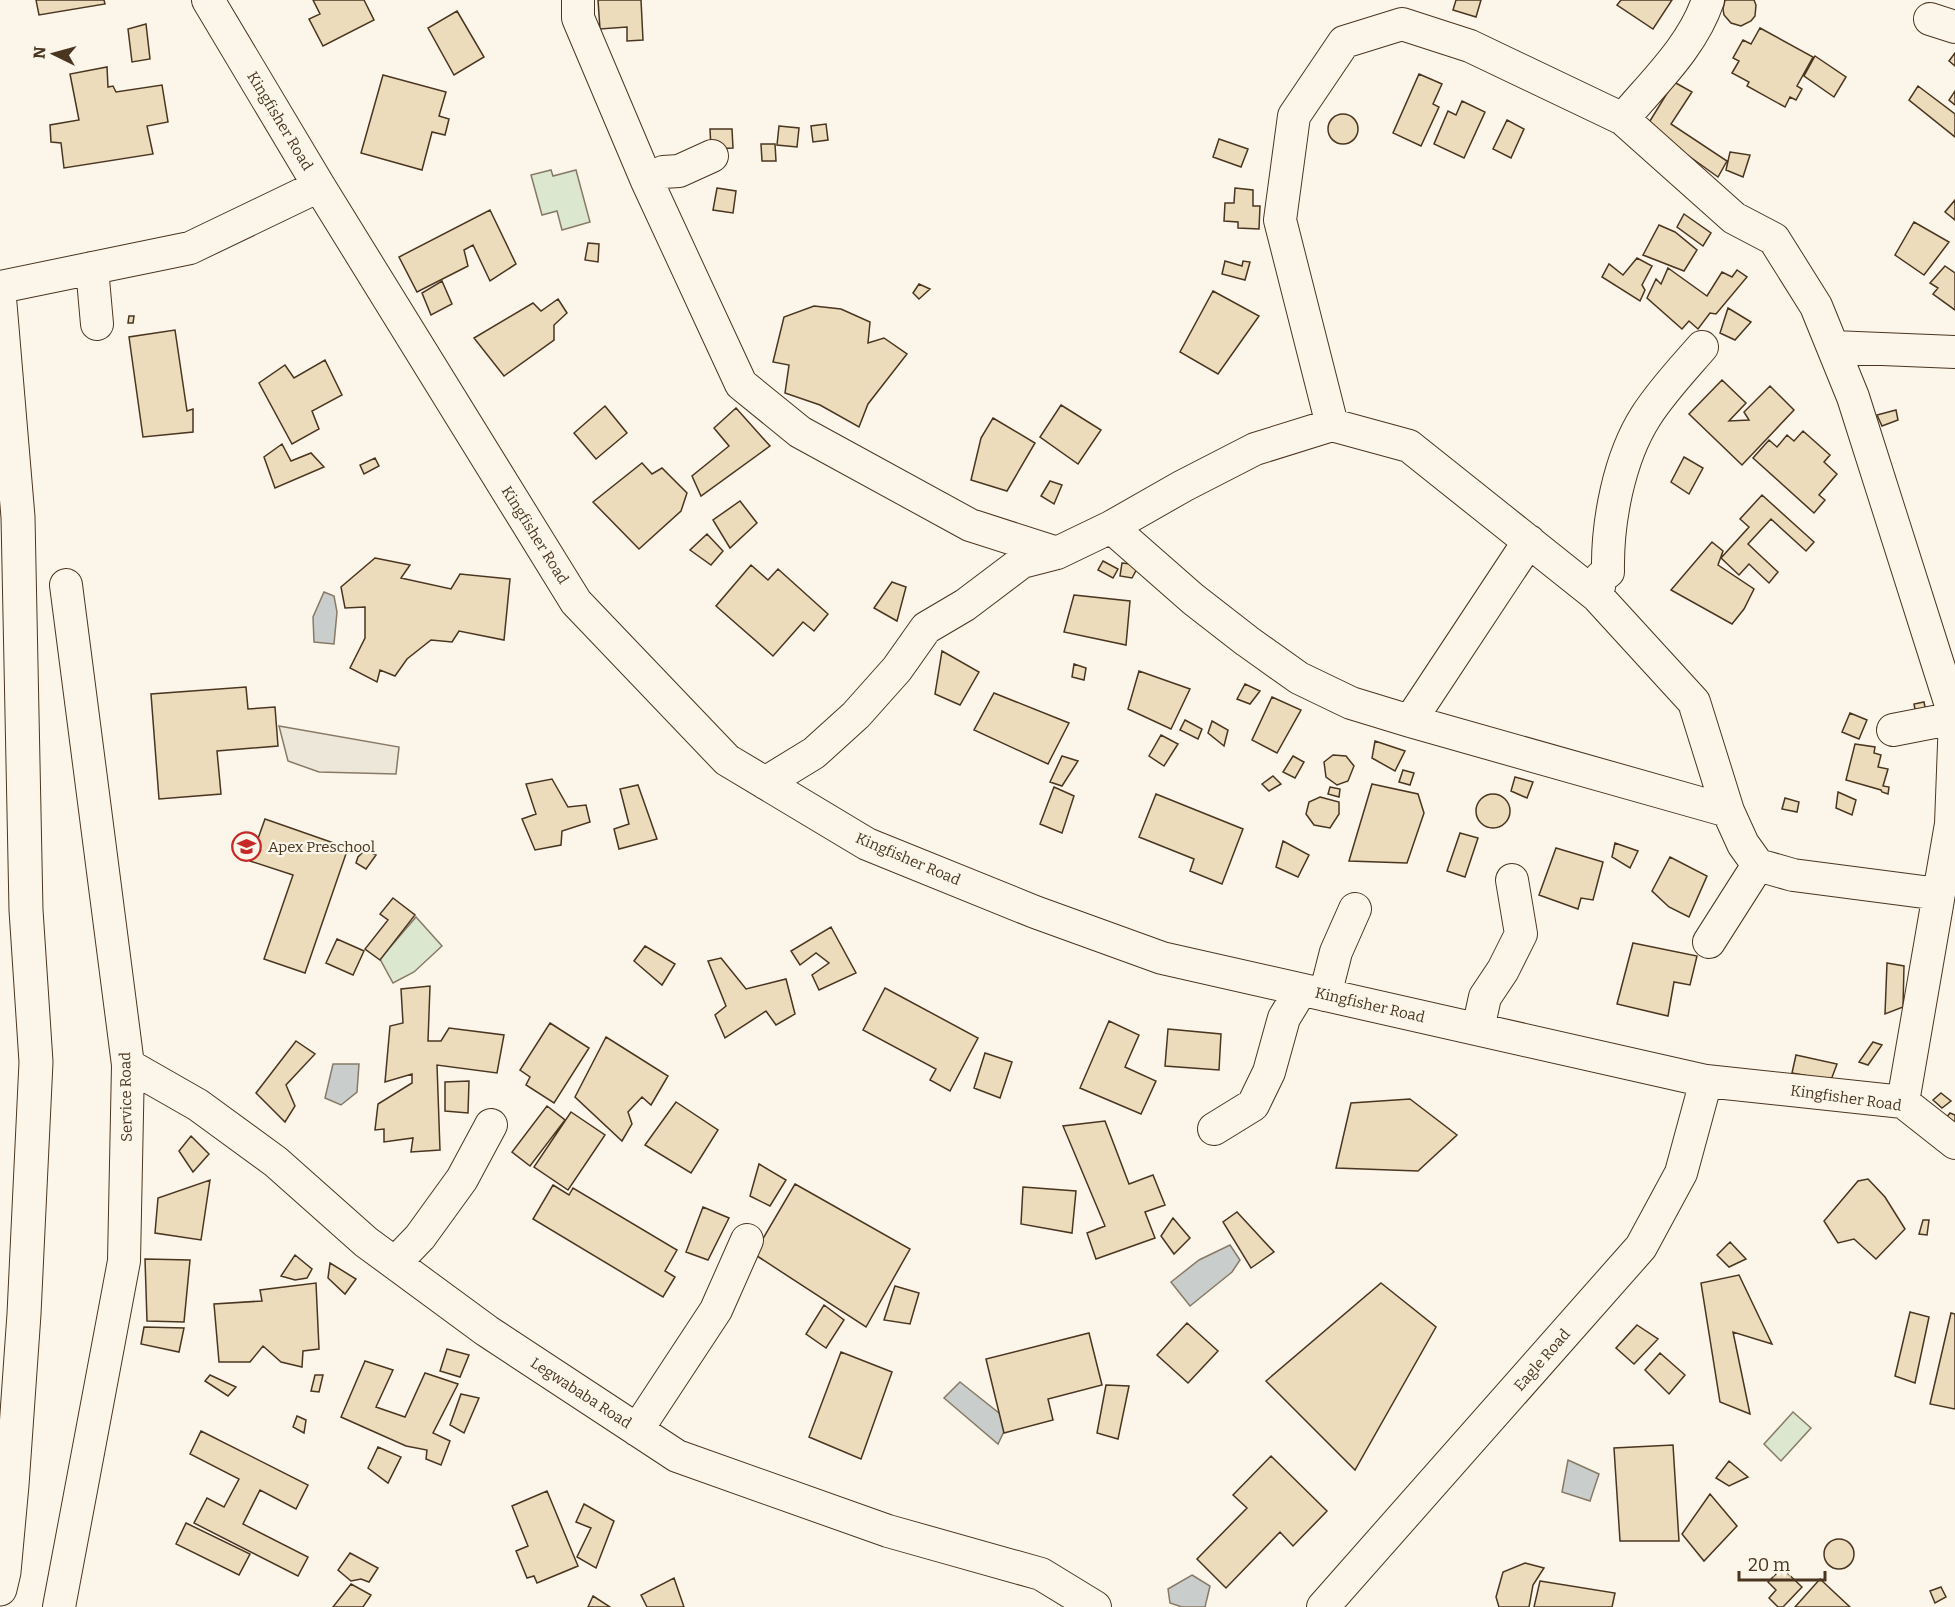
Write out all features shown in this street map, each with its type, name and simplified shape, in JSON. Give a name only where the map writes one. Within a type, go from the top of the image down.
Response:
[{"type":"highway","points":[[0,304],[18,518],[26,910],[36,1062],[24,1314],[4,1572],[0,1589]]},
{"type":"street","name":"Kingfisher Road","points":[[208,0],[319,186],[576,602],[727,760],[867,844],[1035,912],[1162,958],[1706,1081],[1903,1102],[1955,1143]]},
{"type":"street","points":[[578,0],[578,18],[647,181],[741,384],[800,432],[970,525],[1057,552]]},
{"type":"street","points":[[1623,119],[1683,48],[1708,0]]},
{"type":"street","points":[[1332,425],[1280,220],[1294,116],[1344,42],[1402,24],[1470,46],[1623,119],[1734,218],[1774,239],[1816,306],[1853,397],[1955,718],[1951,824],[1903,1102]]},
{"type":"street","points":[[647,181],[663,172],[679,171],[712,156]]},
{"type":"street","points":[[0,287],[190,248],[319,186]]},
{"type":"street","points":[[92,268],[97,324]]},
{"type":"street","points":[[1597,596],[1601,577],[1608,572],[1607,546],[1620,481],[1630,446],[1647,415],[1702,347]]},
{"type":"street","points":[[1833,347],[1955,352]]},
{"type":"street","points":[[765,783],[814,753],[855,715],[897,669],[926,628],[965,605],[1022,561],[1057,552],[1111,527],[1255,449],[1332,425],[1409,446],[1597,596],[1694,702],[1728,811],[1743,844],[1758,865],[1793,875],[1939,894]]},
{"type":"street","points":[[1111,527],[1193,599],[1299,678],[1352,703],[1728,811]]},
{"type":"street","points":[[1410,721],[1529,541]]},
{"type":"street","name":"Service Road","points":[[64,1606],[124,1261],[128,1065],[66,585]]},
{"type":"street","points":[[1893,730],[1955,718]]},
{"type":"street","points":[[1709,942],[1758,865]]},
{"type":"street","points":[[1478,1029],[1485,998],[1503,970],[1521,934],[1512,880]]},
{"type":"street","points":[[1214,1129],[1253,1105],[1269,1072],[1284,1018],[1313,992],[1336,952],[1355,909]]},
{"type":"street","name":"Legwababa Road","points":[[128,1065],[211,1114],[276,1162],[366,1242],[487,1331],[677,1456],[888,1531],[1041,1574],[1095,1607]]},
{"type":"street","name":"Eagle Road","points":[[1323,1607],[1641,1248],[1681,1173],[1706,1081]]},
{"type":"street","points":[[395,1263],[420,1237],[462,1179],[491,1125]]},
{"type":"street","points":[[637,1430],[716,1310],[747,1240]]},
{"type":"green space","points":[[551,170],[553,176],[576,170],[590,222],[562,230],[557,211],[542,215],[531,175]]},
{"type":"green space","points":[[416,917],[442,946],[414,972],[393,983],[380,959]]},
{"type":"green space","points":[[1793,1412],[1811,1428],[1781,1461],[1764,1444]]},
{"type":"shaded area","points":[[324,592],[334,596],[337,612],[334,644],[314,642],[313,617]]},
{"type":"shaded area","points":[[279,726],[399,747],[396,774],[319,772],[288,761]]},
{"type":"shaded area","points":[[333,1064],[359,1064],[357,1092],[341,1105],[325,1098]]},
{"type":"shaded area","points":[[1230,1245],[1240,1260],[1232,1272],[1190,1306],[1171,1282],[1199,1260]]},
{"type":"shaded area","points":[[960,1382],[1009,1421],[998,1444],[944,1398]]},
{"type":"shaded area","points":[[1568,1460],[1599,1474],[1590,1501],[1562,1492]]},
{"type":"shaded area","points":[[1192,1575],[1210,1586],[1205,1607],[1182,1607],[1170,1603],[1168,1589]]},
{"type":"building","points":[[36,0],[104,0],[105,4],[39,15]]},
{"type":"building","points":[[313,0],[364,0],[374,20],[323,46],[309,19],[320,14]]},
{"type":"building","points":[[598,0],[641,0],[643,40],[627,41],[627,27],[600,29]]},
{"type":"building","points":[[1456,0],[1481,0],[1476,17],[1453,10]]},
{"type":"building","points":[[1621,0],[1672,0],[1653,29],[1617,5]]},
{"type":"building","points":[[1725,0],[1754,0],[1755,16],[1741,26],[1731,23],[1724,15]]},
{"type":"building","points":[[457,11],[484,57],[454,75],[428,28]]},
{"type":"building","points":[[146,24],[150,59],[132,62],[128,29]]},
{"type":"building","points":[[1760,28],[1813,57],[1797,86],[1802,89],[1796,100],[1790,97],[1785,107],[1747,86],[1749,82],[1732,73],[1739,61],[1733,58],[1743,40],[1751,44]]},
{"type":"building","points":[[1955,53],[1955,66],[1949,61]]},
{"type":"building","points":[[1815,56],[1846,77],[1834,97],[1804,76]]},
{"type":"building","points":[[107,67],[108,87],[113,86],[116,92],[162,85],[168,122],[147,126],[153,154],[64,168],[61,143],[51,142],[50,125],[79,120],[70,74]]},
{"type":"building","points":[[1419,74],[1442,84],[1433,104],[1439,107],[1421,146],[1393,133]]},
{"type":"building","points":[[383,75],[446,92],[439,116],[449,119],[445,135],[432,132],[422,170],[361,153]]},
{"type":"building","points":[[1674,82],[1692,92],[1671,124],[1727,161],[1718,177],[1662,137],[1645,129]]},
{"type":"building","points":[[1918,86],[1955,114],[1955,137],[1909,100]]},
{"type":"building","points":[[1955,91],[1955,105],[1949,100]]},
{"type":"building","points":[[1462,101],[1485,112],[1464,158],[1434,144],[1448,111],[1456,115]]},
{"type":"building","points":[[1343,114],[1354,118],[1358,129],[1354,140],[1343,144],[1332,140],[1328,129],[1332,118]]},
{"type":"building","points":[[1507,120],[1524,129],[1511,158],[1493,149]]},
{"type":"building","points":[[826,124],[828,140],[813,142],[811,126]]},
{"type":"building","points":[[779,126],[799,128],[797,147],[777,145]]},
{"type":"building","points":[[710,129],[732,129],[733,148],[711,149]]},
{"type":"building","points":[[1219,139],[1248,149],[1241,167],[1213,157]]},
{"type":"building","points":[[761,144],[775,144],[776,161],[762,161]]},
{"type":"building","points":[[1730,152],[1750,155],[1743,177],[1726,170]]},
{"type":"building","points":[[717,188],[736,191],[733,213],[713,210]]},
{"type":"building","points":[[1235,188],[1253,190],[1253,206],[1260,206],[1259,229],[1238,228],[1238,222],[1224,221],[1225,203],[1234,203]]},
{"type":"building","points":[[1955,200],[1955,220],[1945,212]]},
{"type":"building","points":[[490,210],[516,264],[490,281],[473,245],[464,250],[468,266],[417,292],[399,257]]},
{"type":"building","points":[[1684,214],[1711,233],[1703,246],[1677,227]]},
{"type":"building","points":[[1914,222],[1949,242],[1924,275],[1895,255]]},
{"type":"building","points":[[1659,225],[1675,232],[1697,250],[1684,271],[1643,255]]},
{"type":"building","points":[[588,243],[599,244],[598,262],[585,260]]},
{"type":"building","points":[[1637,258],[1652,266],[1642,285],[1645,290],[1640,301],[1602,277],[1609,264],[1623,275]]},
{"type":"building","points":[[1225,261],[1242,266],[1243,261],[1250,262],[1245,280],[1222,274]]},
{"type":"building","points":[[1945,266],[1955,273],[1955,310],[1933,294],[1938,288],[1930,283]]},
{"type":"building","points":[[1668,268],[1707,296],[1722,272],[1732,277],[1737,270],[1747,277],[1716,314],[1710,313],[1698,329],[1689,321],[1682,329],[1647,298],[1656,279],[1661,284]]},
{"type":"building","points":[[442,281],[452,304],[431,315],[422,293]]},
{"type":"building","points":[[919,284],[930,289],[919,299],[913,293]]},
{"type":"building","points":[[1213,291],[1259,316],[1218,374],[1180,352]]},
{"type":"building","points":[[558,299],[567,313],[554,325],[554,340],[504,376],[474,338],[533,303],[541,311]]},
{"type":"building","points":[[814,306],[841,309],[870,322],[868,343],[884,338],[907,354],[868,404],[859,427],[820,405],[785,393],[789,365],[773,362],[784,317]]},
{"type":"building","points":[[1728,308],[1751,322],[1735,340],[1720,333]]},
{"type":"building","points":[[129,316],[134,316],[133,323],[128,323]]},
{"type":"building","points":[[175,330],[187,411],[193,409],[193,432],[143,437],[129,337]]},
{"type":"building","points":[[325,360],[342,395],[312,411],[319,429],[292,444],[259,383],[285,365],[294,378]]},
{"type":"building","points":[[1722,380],[1746,403],[1729,421],[1749,420],[1744,412],[1770,386],[1794,410],[1742,465],[1689,414]]},
{"type":"building","points":[[1061,405],[1101,430],[1078,464],[1040,437]]},
{"type":"building","points":[[605,406],[627,433],[596,459],[574,433]]},
{"type":"building","points":[[736,408],[770,446],[701,496],[692,476],[729,446],[714,428]]},
{"type":"building","points":[[1896,410],[1898,420],[1882,426],[1877,415]]},
{"type":"building","points":[[993,418],[1035,443],[1007,491],[971,480],[981,438]]},
{"type":"building","points":[[1803,431],[1830,455],[1824,462],[1837,474],[1819,495],[1825,500],[1814,513],[1753,458],[1769,440],[1777,447],[1787,435],[1794,441]]},
{"type":"building","points":[[282,444],[291,461],[311,453],[324,467],[275,488],[264,457]]},
{"type":"building","points":[[1684,457],[1703,468],[1689,494],[1671,482]]},
{"type":"building","points":[[375,458],[379,466],[364,474],[360,465]]},
{"type":"building","points":[[642,463],[652,474],[662,468],[687,493],[681,511],[639,549],[593,502]]},
{"type":"building","points":[[1050,481],[1062,485],[1054,504],[1041,496]]},
{"type":"building","points":[[1762,495],[1814,542],[1806,551],[1771,519],[1748,544],[1778,572],[1769,583],[1749,564],[1739,575],[1721,558],[1749,527],[1740,519]]},
{"type":"building","points":[[740,501],[757,523],[730,548],[713,520]]},
{"type":"building","points":[[707,534],[723,551],[711,565],[690,550]]},
{"type":"building","points":[[1712,542],[1723,551],[1718,565],[1754,589],[1744,609],[1732,624],[1671,590]]},
{"type":"building","points":[[375,558],[410,565],[401,578],[451,589],[460,574],[510,579],[504,640],[459,631],[452,642],[431,640],[407,659],[395,676],[380,670],[377,682],[350,668],[365,638],[365,607],[345,608],[341,587]]},
{"type":"building","points":[[1103,561],[1118,569],[1113,578],[1098,570]]},
{"type":"building","points":[[1122,563],[1139,565],[1132,578],[1120,576]]},
{"type":"building","points":[[751,565],[768,580],[778,569],[828,614],[814,631],[803,622],[773,656],[716,606]]},
{"type":"building","points":[[892,582],[906,587],[897,621],[874,608]]},
{"type":"building","points":[[1074,595],[1130,601],[1126,645],[1064,632]]},
{"type":"building","points":[[942,651],[979,672],[960,705],[935,694]]},
{"type":"building","points":[[1074,664],[1086,668],[1084,680],[1072,677]]},
{"type":"building","points":[[1139,671],[1190,689],[1171,729],[1128,709]]},
{"type":"building","points":[[1245,684],[1260,691],[1250,704],[1237,699]]},
{"type":"building","points":[[246,687],[248,709],[275,707],[278,746],[217,751],[221,794],[159,799],[151,694]]},
{"type":"building","points":[[994,693],[1069,723],[1048,764],[974,730]]},
{"type":"building","points":[[1272,697],[1301,710],[1277,753],[1252,740]]},
{"type":"building","points":[[1924,702],[1926,712],[1916,714],[1914,704]]},
{"type":"building","points":[[1850,713],[1867,720],[1859,739],[1842,732]]},
{"type":"building","points":[[1185,720],[1202,729],[1198,739],[1180,730]]},
{"type":"building","points":[[1212,721],[1228,730],[1224,746],[1208,733]]},
{"type":"building","points":[[1161,735],[1178,744],[1164,766],[1149,756]]},
{"type":"building","points":[[1375,741],[1405,751],[1395,771],[1372,758]]},
{"type":"building","points":[[1855,744],[1875,747],[1874,753],[1881,755],[1878,767],[1888,769],[1883,786],[1889,787],[1888,794],[1846,780]]},
{"type":"building","points":[[1333,755],[1346,756],[1354,766],[1348,781],[1337,785],[1326,777],[1324,762]]},
{"type":"building","points":[[1062,756],[1078,761],[1062,786],[1050,782]]},
{"type":"building","points":[[1293,756],[1304,762],[1295,778],[1283,772]]},
{"type":"building","points":[[1403,770],[1414,773],[1410,785],[1399,782]]},
{"type":"building","points":[[1273,776],[1281,784],[1269,791],[1262,784]]},
{"type":"building","points":[[1515,777],[1533,782],[1527,798],[1511,791]]},
{"type":"building","points":[[552,779],[568,807],[586,805],[590,822],[562,831],[561,845],[535,850],[522,819],[536,814],[526,784]]},
{"type":"building","points":[[1372,784],[1418,794],[1424,813],[1407,863],[1349,861]]},
{"type":"building","points":[[638,785],[657,839],[619,849],[614,829],[629,824],[620,789]]},
{"type":"building","points":[[1054,787],[1074,796],[1062,833],[1040,824]]},
{"type":"building","points":[[1330,787],[1340,789],[1339,797],[1328,794]]},
{"type":"building","points":[[1838,792],[1856,800],[1852,815],[1836,808]]},
{"type":"building","points":[[1156,794],[1243,829],[1222,884],[1190,871],[1194,859],[1139,837]]},
{"type":"building","points":[[1493,794],[1505,799],[1510,811],[1505,823],[1493,828],[1481,823],[1476,811],[1481,799]]},
{"type":"building","points":[[1320,797],[1339,802],[1339,814],[1330,828],[1314,825],[1306,814],[1309,802]]},
{"type":"building","points":[[1785,798],[1799,802],[1797,812],[1782,809]]},
{"type":"building","points":[[265,819],[348,848],[305,973],[264,959],[293,875],[250,861]]},
{"type":"building","points":[[1460,833],[1478,838],[1465,877],[1447,871]]},
{"type":"building","points":[[1283,841],[1309,855],[1298,877],[1276,867]]},
{"type":"building","points":[[1615,843],[1638,851],[1630,868],[1612,857]]},
{"type":"building","points":[[1556,848],[1603,862],[1593,900],[1581,898],[1578,909],[1539,895]]},
{"type":"building","points":[[365,850],[376,855],[366,869],[356,863]]},
{"type":"building","points":[[1670,857],[1707,876],[1689,917],[1669,907],[1652,891]]},
{"type":"building","points":[[393,898],[415,915],[380,960],[365,949],[388,920],[380,914]]},
{"type":"building","points":[[831,927],[856,973],[819,990],[812,975],[829,963],[816,953],[800,965],[791,951]]},
{"type":"building","points":[[337,939],[364,951],[353,975],[326,963]]},
{"type":"building","points":[[1633,943],[1697,956],[1690,985],[1674,982],[1668,1016],[1617,1004]]},
{"type":"building","points":[[645,946],[675,964],[662,985],[634,961]]},
{"type":"building","points":[[721,958],[746,989],[786,979],[795,1014],[776,1025],[766,1011],[725,1038],[715,1015],[726,1006],[708,961]]},
{"type":"building","points":[[1887,963],[1904,966],[1903,1007],[1885,1014]]},
{"type":"building","points":[[430,986],[428,1041],[441,1041],[449,1028],[504,1035],[497,1073],[437,1065],[440,1150],[411,1152],[413,1138],[384,1142],[384,1129],[375,1130],[378,1104],[412,1083],[412,1074],[385,1082],[390,1026],[403,1023],[401,989]]},
{"type":"building","points":[[885,988],[978,1038],[950,1091],[930,1080],[936,1069],[863,1030]]},
{"type":"building","points":[[1109,1021],[1139,1035],[1125,1067],[1156,1081],[1141,1114],[1080,1088]]},
{"type":"building","points":[[550,1023],[589,1048],[554,1103],[526,1085],[530,1077],[520,1070]]},
{"type":"building","points":[[1168,1029],[1221,1034],[1219,1070],[1165,1066]]},
{"type":"building","points":[[606,1037],[668,1076],[651,1105],[642,1097],[628,1112],[632,1124],[622,1141],[575,1097]]},
{"type":"building","points":[[296,1041],[315,1054],[286,1085],[295,1106],[285,1122],[256,1093]]},
{"type":"building","points":[[1873,1042],[1882,1045],[1868,1065],[1859,1062]]},
{"type":"building","points":[[985,1053],[1012,1062],[1000,1098],[974,1088]]},
{"type":"building","points":[[1796,1055],[1837,1064],[1831,1080],[1792,1073]]},
{"type":"building","points":[[469,1081],[468,1113],[445,1111],[445,1082]]},
{"type":"building","points":[[1941,1093],[1951,1101],[1942,1108],[1933,1100]]},
{"type":"building","points":[[1410,1099],[1457,1135],[1418,1171],[1336,1168],[1351,1103]]},
{"type":"building","points":[[676,1102],[718,1130],[691,1173],[645,1145]]},
{"type":"building","points":[[547,1106],[565,1120],[530,1166],[512,1152]]},
{"type":"building","points":[[571,1112],[605,1135],[568,1190],[534,1167]]},
{"type":"building","points":[[1950,1113],[1955,1115],[1955,1124],[1946,1118]]},
{"type":"building","points":[[1105,1121],[1129,1184],[1153,1175],[1165,1205],[1145,1212],[1155,1238],[1096,1259],[1087,1233],[1105,1226],[1063,1126]]},
{"type":"building","points":[[191,1136],[209,1154],[193,1172],[179,1151]]},
{"type":"building","points":[[759,1164],[786,1180],[770,1206],[750,1196]]},
{"type":"building","points":[[1868,1179],[1885,1197],[1905,1229],[1876,1259],[1854,1239],[1838,1243],[1824,1221],[1858,1181]]},
{"type":"building","points":[[210,1180],[201,1240],[155,1233],[158,1198]]},
{"type":"building","points":[[795,1184],[910,1249],[866,1327],[754,1254]]},
{"type":"building","points":[[553,1185],[569,1195],[573,1188],[677,1250],[665,1271],[675,1277],[663,1297],[533,1219]]},
{"type":"building","points":[[1023,1187],[1076,1191],[1072,1233],[1021,1224]]},
{"type":"building","points":[[703,1207],[729,1218],[708,1260],[686,1252]]},
{"type":"building","points":[[1237,1212],[1274,1252],[1251,1268],[1223,1222]]},
{"type":"building","points":[[1173,1218],[1190,1238],[1174,1254],[1161,1236]]},
{"type":"building","points":[[1923,1220],[1929,1220],[1927,1235],[1919,1234]]},
{"type":"building","points":[[1730,1242],[1746,1259],[1729,1267],[1717,1255]]},
{"type":"building","points":[[295,1255],[312,1269],[307,1278],[295,1280],[281,1276]]},
{"type":"building","points":[[145,1259],[190,1260],[184,1322],[147,1321]]},
{"type":"building","points":[[330,1263],[356,1279],[345,1294],[328,1278]]},
{"type":"building","points":[[1739,1275],[1772,1344],[1733,1332],[1750,1414],[1720,1402],[1701,1283]]},
{"type":"building","points":[[316,1283],[319,1349],[303,1351],[302,1367],[281,1362],[263,1346],[250,1362],[219,1362],[214,1304],[262,1301],[260,1290]]},
{"type":"building","points":[[1381,1283],[1436,1327],[1355,1470],[1266,1381]]},
{"type":"building","points":[[895,1286],[919,1293],[910,1324],[884,1320]]},
{"type":"building","points":[[824,1305],[844,1320],[826,1348],[806,1334]]},
{"type":"building","points":[[1910,1312],[1929,1317],[1915,1383],[1895,1376]]},
{"type":"building","points":[[1951,1313],[1955,1314],[1955,1409],[1930,1404]]},
{"type":"building","points":[[1187,1323],[1218,1351],[1188,1383],[1157,1355]]},
{"type":"building","points":[[1637,1325],[1658,1339],[1634,1364],[1616,1348]]},
{"type":"building","points":[[144,1327],[184,1328],[179,1352],[141,1344]]},
{"type":"building","points":[[1089,1333],[1102,1385],[1048,1399],[1053,1420],[1004,1433],[986,1359]]},
{"type":"building","points":[[447,1349],[469,1355],[460,1377],[440,1371]]},
{"type":"building","points":[[841,1352],[892,1372],[861,1459],[809,1437]]},
{"type":"building","points":[[1660,1353],[1685,1375],[1669,1394],[1645,1370]]},
{"type":"building","points":[[365,1361],[393,1370],[376,1407],[405,1417],[425,1373],[458,1384],[433,1433],[450,1441],[441,1465],[426,1459],[427,1450],[406,1446],[341,1417]]},
{"type":"building","points":[[210,1375],[236,1387],[228,1396],[205,1381]]},
{"type":"building","points":[[315,1375],[323,1375],[319,1392],[311,1391]]},
{"type":"building","points":[[1106,1385],[1129,1386],[1118,1439],[1097,1433]]},
{"type":"building","points":[[461,1394],[479,1398],[464,1433],[450,1425]]},
{"type":"building","points":[[297,1416],[306,1420],[304,1433],[293,1427]]},
{"type":"building","points":[[201,1431],[308,1485],[296,1509],[260,1490],[243,1524],[308,1557],[298,1576],[194,1523],[207,1498],[224,1507],[239,1479],[190,1454]]},
{"type":"building","points":[[1673,1445],[1679,1541],[1620,1541],[1614,1448]]},
{"type":"building","points":[[378,1447],[401,1457],[388,1483],[368,1468]]},
{"type":"building","points":[[1271,1456],[1327,1511],[1293,1546],[1280,1532],[1226,1588],[1197,1559],[1247,1508],[1233,1495]]},
{"type":"building","points":[[1729,1461],[1748,1477],[1729,1486],[1716,1478]]},
{"type":"building","points":[[547,1491],[578,1566],[537,1583],[534,1576],[527,1578],[516,1551],[528,1546],[512,1506]]},
{"type":"building","points":[[1710,1494],[1737,1526],[1704,1561],[1682,1534]]},
{"type":"building","points":[[584,1504],[614,1521],[596,1568],[577,1557],[591,1528],[576,1522]]},
{"type":"building","points":[[186,1523],[250,1554],[239,1575],[176,1544]]},
{"type":"building","points":[[1839,1539],[1849,1544],[1854,1554],[1849,1564],[1839,1569],[1829,1564],[1824,1554],[1829,1544]]},
{"type":"building","points":[[350,1553],[378,1568],[369,1582],[361,1579],[351,1581],[338,1570]]},
{"type":"building","points":[[1525,1563],[1544,1568],[1533,1585],[1529,1607],[1499,1607],[1496,1597],[1503,1572]]},
{"type":"building","points":[[1782,1568],[1802,1587],[1783,1607],[1778,1607],[1769,1598],[1776,1590],[1768,1582]]},
{"type":"building","points":[[674,1578],[684,1607],[647,1607],[641,1595]]},
{"type":"building","points":[[1820,1579],[1850,1607],[1795,1607]]},
{"type":"building","points":[[1540,1581],[1615,1593],[1612,1607],[1534,1607]]},
{"type":"building","points":[[351,1584],[371,1595],[363,1607],[333,1607]]},
{"type":"building","points":[[1941,1587],[1946,1597],[1935,1603],[1930,1591]]},
{"type":"building","points":[[593,1596],[610,1607],[588,1607]]},
{"type":"place","name":"Apex Preschool","points":[[247,847]]}]
